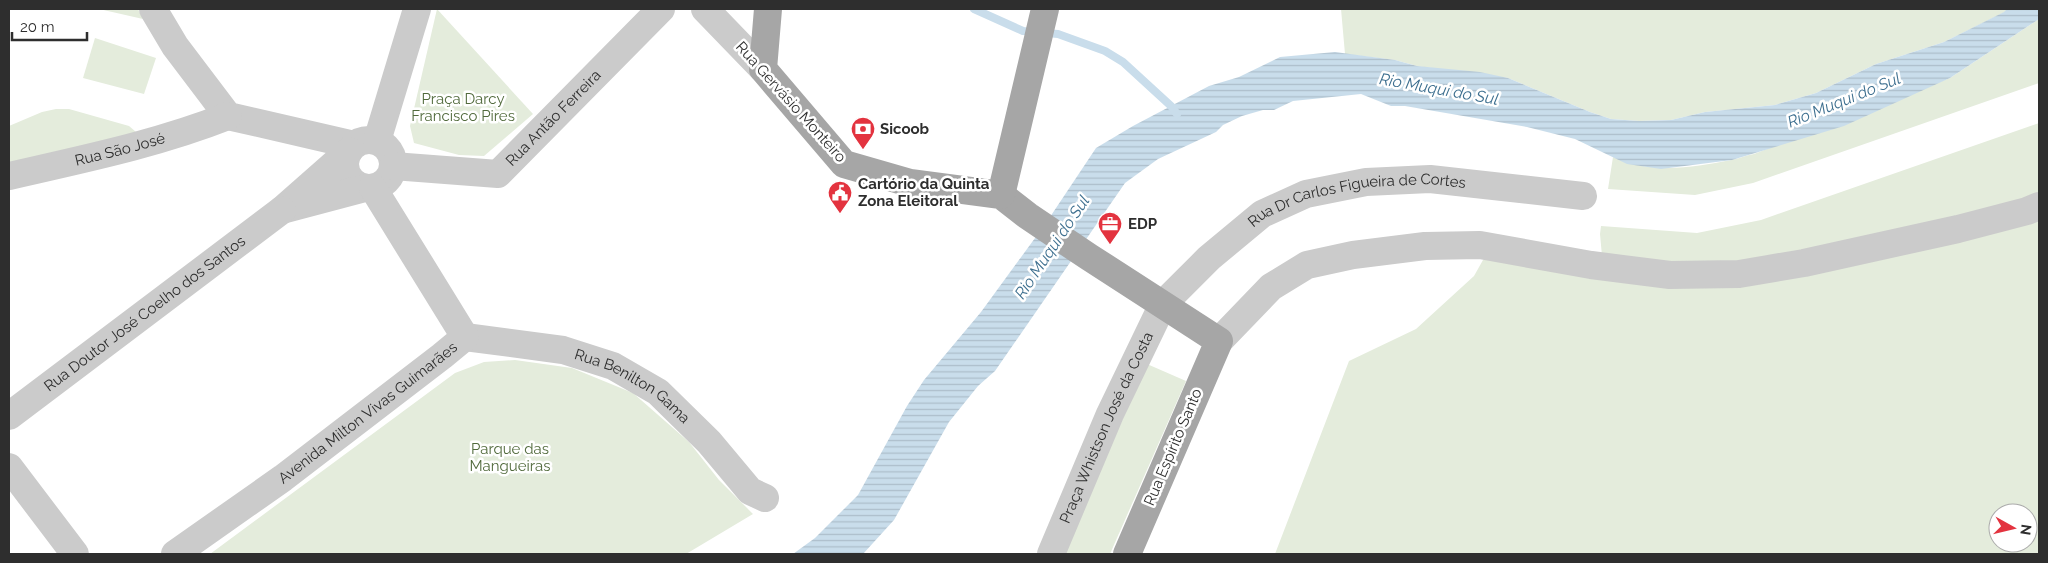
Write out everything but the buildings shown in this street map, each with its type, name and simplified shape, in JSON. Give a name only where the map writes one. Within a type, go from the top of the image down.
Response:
[{"type":"main road","points":[[763,69],[768,9]]},
{"type":"main road","points":[[1044,12],[1001,195],[1028,216],[1089,257],[1219,341]]},
{"type":"main road","name":"Rua Gervásio Monteiro","points":[[763,69],[844,164],[910,183],[1001,195]]},
{"type":"main road","name":"Rua Espírito Santo","points":[[1127,554],[1219,341]]},
{"type":"street","points":[[153,9],[175,46],[228,116],[360,146],[384,145],[389,150],[393,166],[387,180],[369,188],[357,185],[347,173],[345,165],[360,146],[417,9]]},
{"type":"street","name":"Rua Antão Ferreira","points":[[393,166],[498,174],[661,9]]},
{"type":"street","name":"Rua Gervásio Monteiro","points":[[706,9],[763,69]]},
{"type":"street","name":"Rua São José","points":[[9,176],[135,148],[192,130],[228,116]]},
{"type":"street","name":"Rua Doutor José Coelho dos Santos","points":[[9,416],[282,210],[360,146]]},
{"type":"street","name":"Rua Dr Carlos Figueira de Cortes","points":[[1164,304],[1209,258],[1262,214],[1306,194],[1366,182],[1430,179],[1582,196]]},
{"type":"street","name":"Rua Doutor José Coelho dos Santos","points":[[282,210],[369,188]]},
{"type":"street","name":"Avenida Milton Vivas Guimarães","points":[[175,554],[291,472],[465,337],[369,188]]},
{"type":"street","points":[[1219,341],[1271,287],[1307,266],[1353,255],[1425,246],[1480,246],[1670,275],[1740,274],[1804,263],[1958,229],[2027,211],[2039,206]]},
{"type":"street","name":"Praça Whistson José da Costa","points":[[1051,554],[1110,414],[1164,304]]},
{"type":"street","name":"Rua Benilton Gama","points":[[465,337],[563,350],[613,366],[658,392],[709,442],[750,491],[765,498]]},
{"type":"street","points":[[9,467],[75,554]]},
{"type":"green space","points":[[99,9],[138,9],[143,19]]},
{"type":"green space","name":"Praça Darcy Francisco Pires","points":[[437,9],[533,114],[484,156],[459,155],[414,143],[410,126]]},
{"type":"green space","points":[[1341,9],[2007,9],[2005,12],[1944,42],[1876,64],[1816,93],[1775,105],[1705,112],[1671,120],[1639,121],[1611,119],[1508,78],[1345,54]]},
{"type":"green space","points":[[2039,19],[2039,83],[1753,183],[1695,195],[1608,189],[1613,157],[1642,166],[1671,168],[1716,163],[1754,154],[1950,78]]},
{"type":"green space","points":[[95,38],[156,58],[144,94],[83,78]]},
{"type":"green space","points":[[69,109],[129,126],[136,132],[9,168],[9,126],[42,112]]},
{"type":"green space","points":[[2039,123],[2039,554],[1275,554],[1349,361],[1416,329],[1474,276],[1492,244],[1603,267],[1601,226],[1697,233],[1761,220]]},
{"type":"green space","name":"Parque das Mangueiras","points":[[515,360],[572,368],[633,393],[689,442],[719,480],[753,514],[686,554],[210,554],[455,373],[484,362]]},
{"type":"green space","points":[[1147,364],[1186,381],[1110,554],[1063,554]]},
{"type":"water","name":"Rio Muqui do Sul","points":[[2007,9],[2039,9],[2039,19],[1950,78],[1844,126],[1732,160],[1661,169],[1627,164],[1575,139],[1527,127],[1405,106],[1391,106],[1361,94],[1293,101],[1274,110],[1263,110],[1242,116],[1223,125],[1216,132],[1158,159],[1125,183],[995,371],[978,386],[949,422],[894,520],[863,554],[793,554],[815,538],[858,495],[907,406],[924,380],[981,312],[1046,223],[1096,148],[1209,86],[1239,77],[1280,57],[1335,52],[1395,60],[1417,66],[1480,72],[1508,78],[1611,119],[1639,121],[1671,120],[1705,112],[1775,105],[1816,93],[1876,64],[1944,42]]},
{"type":"waterway","points":[[974,9],[1023,31],[1058,34],[1105,51],[1123,62],[1171,106],[1177,114]]},
{"type":"place","name":"Sicoob","points":[[863,150]]},
{"type":"place","name":"Cartório da Quinta Zona Eleitoral","points":[[840,214]]},
{"type":"place","name":"EDP","points":[[1110,245]]}]
